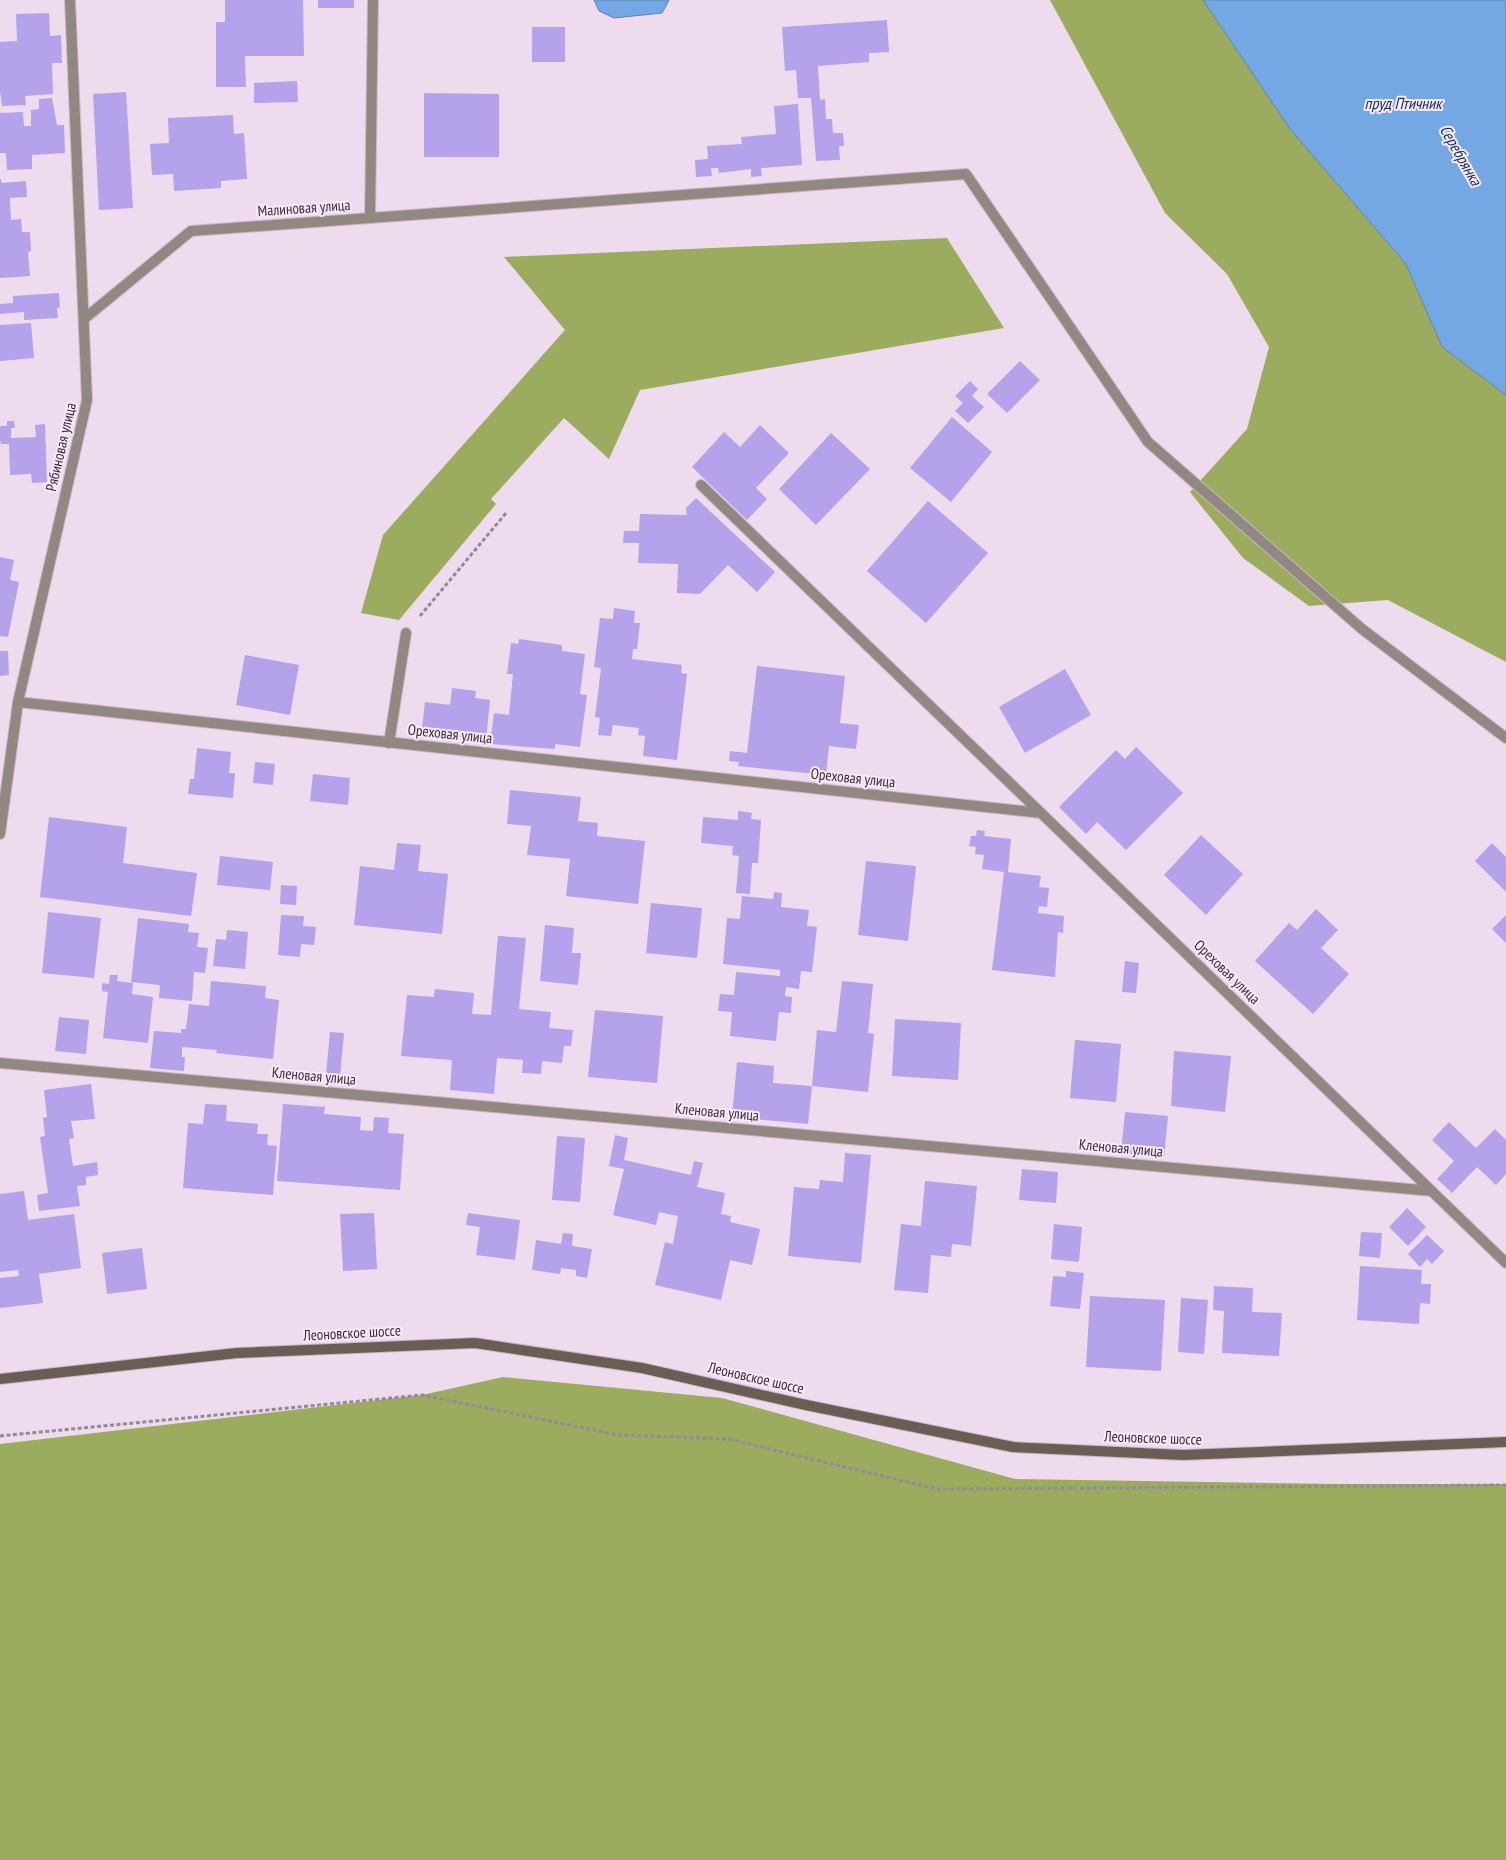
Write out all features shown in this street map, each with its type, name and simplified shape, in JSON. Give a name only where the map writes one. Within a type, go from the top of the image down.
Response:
[{"type":"main road","name":"Леоновское шоссе","points":[[0,1379],[237,1353],[475,1343],[642,1368],[806,1405],[1013,1447],[1183,1455],[1506,1442]]},
{"type":"street","name":"Рябиновая улица","points":[[0,834],[18,702],[87,400],[70,0]]},
{"type":"street","name":"Малиновая улица","points":[[84,319],[191,231],[370,218],[373,0]]},
{"type":"street","points":[[370,218],[966,174],[1148,442],[1362,629],[1506,738]]},
{"type":"street","points":[[701,485],[1041,813]]},
{"type":"street","points":[[389,743],[406,633]]},
{"type":"street","name":"Ореховая улица","points":[[18,702],[1041,813],[1506,1263]]},
{"type":"street","name":"Кленовая улица","points":[[0,1063],[1432,1191]]},
{"type":"path","points":[[406,633],[506,513]]},
{"type":"path","points":[[0,1436],[422,1395],[618,1435],[728,1439],[937,1489],[1506,1485]]},
{"type":"green space","points":[[1050,0],[1203,0],[1290,129],[1406,264],[1442,347],[1506,395],[1506,662],[1388,600],[1309,606],[1243,558],[1190,492],[1247,429],[1269,347],[1227,274],[1165,213]]},
{"type":"green space","points":[[947,238],[1004,328],[640,390],[609,459],[564,418],[491,499],[496,504],[399,620],[361,613],[383,535],[565,330],[504,257]]},
{"type":"green space","points":[[503,1377],[722,1398],[1015,1479],[1339,1484],[1506,1484],[1506,1860],[0,1860],[0,1444],[422,1395]]},
{"type":"water","points":[[594,0],[669,0],[662,13],[614,18],[599,11]]},
{"type":"water","name":"пруд Птичник","points":[[1203,0],[1506,0],[1506,395],[1442,347],[1406,264],[1290,129]]},
{"type":"building","points":[[225,0],[303,0],[304,56],[245,56],[246,87],[216,87],[216,22],[225,22]]},
{"type":"building","points":[[318,0],[354,0],[354,8],[318,8]]},
{"type":"building","points":[[49,13],[50,36],[61,35],[62,63],[52,63],[53,94],[25,96],[26,105],[2,106],[0,92],[0,42],[17,41],[16,14]]},
{"type":"building","points":[[887,20],[889,52],[869,53],[869,62],[818,66],[820,100],[825,99],[826,119],[832,119],[833,133],[843,133],[844,146],[839,146],[840,160],[816,161],[811,98],[798,98],[796,70],[785,71],[782,27]]},
{"type":"building","points":[[532,27],[565,27],[565,62],[532,62]]},
{"type":"building","points":[[297,81],[298,102],[254,103],[254,83]]},
{"type":"building","points":[[126,92],[133,208],[99,210],[93,94]]},
{"type":"building","points":[[424,93],[499,94],[499,157],[424,157]]},
{"type":"building","points":[[52,98],[57,125],[64,125],[65,153],[32,155],[32,169],[7,170],[6,153],[0,153],[0,113],[23,112],[24,126],[31,126],[31,110],[39,109],[39,99]]},
{"type":"building","points":[[798,104],[802,165],[761,168],[762,176],[751,177],[751,169],[719,173],[718,168],[711,168],[712,176],[696,177],[695,160],[708,159],[707,146],[742,144],[741,137],[776,134],[774,106]]},
{"type":"building","points":[[233,115],[234,134],[244,133],[247,179],[221,181],[221,188],[174,191],[173,174],[152,175],[150,144],[169,143],[168,118]]},
{"type":"building","points":[[0,178],[2,183],[26,181],[27,197],[10,198],[11,220],[21,219],[22,232],[30,232],[31,251],[28,252],[30,276],[0,278]]},
{"type":"building","points":[[59,293],[60,307],[57,308],[58,318],[24,320],[24,312],[0,314],[0,304],[13,303],[13,296]]},
{"type":"building","points":[[31,323],[34,358],[0,361],[0,325]]},
{"type":"building","points":[[1020,361],[1040,380],[1007,413],[987,394]]},
{"type":"building","points":[[970,381],[978,389],[972,396],[984,407],[968,423],[955,411],[963,403],[955,396]]},
{"type":"building","points":[[952,417],[992,452],[951,502],[910,468]]},
{"type":"building","points":[[7,421],[14,421],[15,428],[11,428],[11,438],[36,437],[35,425],[45,424],[47,482],[32,483],[31,474],[10,475],[9,444],[1,444],[0,440],[0,426],[7,426]]},
{"type":"building","points":[[760,425],[789,453],[756,488],[767,499],[747,520],[692,467],[724,432],[740,447]]},
{"type":"building","points":[[831,433],[870,469],[816,525],[779,489]]},
{"type":"building","points":[[696,498],[775,572],[757,592],[728,565],[700,594],[677,593],[678,564],[638,563],[639,543],[623,543],[624,531],[639,531],[640,514],[687,515],[686,508]]},
{"type":"building","points":[[928,501],[988,553],[926,623],[867,571]]},
{"type":"building","points":[[0,557],[14,560],[10,580],[19,582],[8,637],[0,636]]},
{"type":"building","points":[[614,608],[635,611],[634,623],[640,623],[637,649],[633,649],[632,659],[682,665],[681,673],[687,674],[677,760],[643,756],[645,736],[638,735],[639,728],[613,725],[611,736],[598,735],[600,718],[595,717],[601,668],[594,667],[600,618],[613,619]]},
{"type":"building","points":[[519,639],[562,645],[562,651],[585,654],[580,694],[587,695],[580,747],[555,744],[555,749],[490,744],[494,713],[509,715],[513,674],[507,674],[511,643],[518,644]]},
{"type":"building","points":[[0,651],[8,651],[9,675],[0,676]]},
{"type":"building","points":[[245,655],[299,665],[290,715],[236,705]]},
{"type":"building","points":[[757,666],[845,676],[840,723],[859,725],[856,749],[829,746],[826,775],[738,766],[739,762],[729,761],[730,751],[747,753]]},
{"type":"building","points":[[1065,669],[1091,715],[1025,753],[999,707]]},
{"type":"building","points":[[452,688],[476,691],[475,698],[490,700],[486,740],[441,735],[441,739],[421,737],[425,702],[450,705]]},
{"type":"building","points":[[1136,747],[1183,793],[1126,850],[1097,822],[1086,834],[1059,807],[1116,750],[1125,759]]},
{"type":"building","points":[[197,748],[231,752],[229,773],[235,773],[233,798],[188,794],[190,779],[194,779]]},
{"type":"building","points":[[255,762],[275,764],[273,785],[253,783]]},
{"type":"building","points":[[313,774],[350,778],[348,805],[310,801]]},
{"type":"building","points":[[510,790],[581,797],[578,821],[598,823],[597,836],[645,841],[638,904],[566,896],[570,859],[527,855],[531,826],[507,824]]},
{"type":"building","points":[[738,811],[752,813],[751,819],[761,820],[758,863],[752,863],[750,894],[736,893],[739,856],[732,855],[733,846],[701,843],[703,817],[738,820]]},
{"type":"building","points":[[49,817],[127,827],[123,863],[197,873],[191,916],[40,897]]},
{"type":"building","points":[[977,830],[985,831],[984,836],[1011,839],[1008,872],[1041,876],[1039,887],[1049,888],[1047,907],[1039,906],[1038,913],[1064,916],[1063,933],[1058,932],[1055,977],[992,970],[1004,872],[982,869],[984,855],[975,854],[976,847],[969,846],[971,836],[976,836]]},
{"type":"building","points":[[1201,835],[1243,874],[1206,915],[1164,875]]},
{"type":"building","points":[[397,843],[421,845],[418,871],[448,874],[442,934],[354,925],[360,866],[394,870]]},
{"type":"building","points":[[1492,843],[1506,857],[1506,892],[1475,861]]},
{"type":"building","points":[[220,856],[273,862],[270,890],[217,885]]},
{"type":"building","points":[[866,861],[916,866],[908,941],[858,935]]},
{"type":"building","points":[[281,885],[297,886],[296,905],[280,904]]},
{"type":"building","points":[[774,892],[782,893],[781,907],[809,910],[807,926],[817,927],[812,972],[801,971],[799,989],[786,987],[785,996],[792,997],[791,1013],[779,1012],[776,1041],[730,1036],[732,1012],[718,1011],[720,994],[734,995],[736,972],[780,976],[780,970],[723,964],[727,918],[740,919],[742,896],[773,899]]},
{"type":"building","points":[[651,903],[702,908],[697,958],[646,953]]},
{"type":"building","points":[[1316,909],[1338,930],[1321,948],[1349,974],[1313,1014],[1255,961],[1289,923],[1297,930]]},
{"type":"building","points":[[48,912],[101,918],[94,978],[42,973]]},
{"type":"building","points":[[281,915],[304,916],[303,926],[316,927],[314,945],[301,944],[300,957],[278,955]]},
{"type":"building","points":[[1506,915],[1506,943],[1492,929]]},
{"type":"building","points":[[138,918],[189,924],[188,932],[199,933],[197,947],[208,948],[205,973],[194,972],[192,1001],[159,998],[160,985],[131,982]]},
{"type":"building","points":[[545,925],[574,928],[572,953],[581,953],[578,985],[540,981]]},
{"type":"building","points":[[227,930],[248,932],[245,969],[213,966],[216,939],[226,940]]},
{"type":"building","points":[[498,936],[526,938],[519,1009],[551,1012],[549,1028],[573,1030],[571,1046],[564,1046],[562,1063],[542,1061],[541,1074],[522,1073],[523,1060],[497,1058],[494,1094],[450,1090],[452,1060],[401,1056],[407,995],[434,997],[435,989],[474,993],[472,1014],[491,1015]]},
{"type":"building","points":[[1125,961],[1139,963],[1136,993],[1122,992]]},
{"type":"building","points":[[110,975],[118,975],[117,981],[133,983],[132,994],[153,997],[148,1043],[103,1038],[108,992],[102,991],[102,983],[109,984]]},
{"type":"building","points":[[211,981],[266,986],[265,998],[279,1000],[273,1059],[216,1053],[217,1050],[182,1047],[182,1057],[185,1057],[184,1071],[150,1068],[154,1031],[181,1033],[181,1029],[186,1029],[189,1004],[209,1006]]},
{"type":"building","points":[[842,981],[873,984],[868,1033],[874,1034],[868,1092],[812,1086],[817,1030],[836,1032]]},
{"type":"building","points":[[595,1010],[663,1016],[657,1083],[588,1077]]},
{"type":"building","points":[[59,1017],[89,1020],[86,1054],[55,1051]]},
{"type":"building","points":[[895,1019],[961,1023],[958,1080],[892,1076]]},
{"type":"building","points":[[330,1032],[344,1033],[340,1076],[326,1075]]},
{"type":"building","points":[[1075,1040],[1121,1044],[1116,1102],[1070,1098]]},
{"type":"building","points":[[1174,1051],[1231,1056],[1225,1112],[1171,1106]]},
{"type":"building","points":[[737,1062],[774,1066],[773,1083],[812,1086],[808,1124],[732,1117]]},
{"type":"building","points":[[91,1084],[95,1119],[71,1121],[74,1138],[69,1139],[73,1166],[97,1162],[98,1175],[86,1177],[86,1185],[77,1186],[80,1206],[39,1211],[37,1195],[48,1193],[40,1137],[45,1136],[43,1118],[47,1117],[44,1090]]},
{"type":"building","points":[[205,1104],[227,1105],[226,1121],[258,1124],[257,1134],[268,1134],[267,1145],[277,1146],[273,1195],[183,1188],[188,1123],[203,1124]]},
{"type":"building","points":[[283,1104],[325,1107],[324,1114],[361,1117],[360,1130],[373,1131],[374,1117],[389,1118],[388,1133],[404,1134],[400,1190],[277,1181]]},
{"type":"building","points":[[1125,1112],[1168,1116],[1164,1157],[1121,1153]]},
{"type":"building","points":[[1449,1122],[1476,1148],[1495,1129],[1506,1140],[1506,1174],[1496,1185],[1477,1167],[1452,1193],[1437,1179],[1454,1161],[1432,1140]]},
{"type":"building","points":[[615,1135],[628,1138],[624,1160],[691,1175],[694,1161],[703,1163],[697,1187],[725,1193],[721,1214],[731,1216],[730,1222],[760,1229],[752,1265],[730,1260],[721,1300],[655,1285],[665,1242],[673,1244],[678,1216],[659,1212],[656,1225],[613,1215],[624,1169],[609,1166]]},
{"type":"building","points":[[557,1136],[585,1138],[580,1202],[552,1200]]},
{"type":"building","points":[[845,1153],[871,1155],[861,1263],[788,1256],[794,1187],[819,1189],[820,1180],[843,1182]]},
{"type":"building","points":[[1022,1169],[1058,1172],[1056,1203],[1019,1200]]},
{"type":"building","points":[[925,1181],[977,1186],[971,1246],[952,1244],[951,1257],[931,1255],[928,1293],[894,1290],[901,1224],[921,1226]]},
{"type":"building","points":[[24,1191],[28,1220],[74,1214],[81,1268],[39,1274],[43,1303],[0,1308],[0,1278],[19,1276],[18,1270],[0,1272],[0,1194]]},
{"type":"building","points":[[1407,1208],[1426,1227],[1408,1246],[1389,1227]]},
{"type":"building","points":[[374,1213],[377,1269],[343,1271],[340,1214]]},
{"type":"building","points":[[468,1213],[520,1220],[515,1260],[476,1255],[480,1227],[466,1225]]},
{"type":"building","points":[[1054,1224],[1082,1227],[1079,1262],[1051,1259]]},
{"type":"building","points":[[1361,1232],[1382,1233],[1380,1258],[1359,1256]]},
{"type":"building","points":[[563,1233],[573,1234],[572,1246],[592,1249],[587,1278],[576,1276],[576,1270],[561,1268],[560,1274],[532,1270],[536,1240],[561,1244]]},
{"type":"building","points":[[1427,1235],[1444,1251],[1432,1264],[1427,1259],[1420,1267],[1408,1254]]},
{"type":"building","points":[[142,1248],[147,1289],[107,1294],[102,1253]]},
{"type":"building","points":[[1360,1266],[1422,1270],[1421,1284],[1431,1284],[1430,1304],[1420,1303],[1419,1324],[1357,1320]]},
{"type":"building","points":[[1066,1271],[1084,1273],[1080,1309],[1050,1306],[1053,1276],[1066,1277]]},
{"type":"building","points":[[1214,1286],[1253,1288],[1252,1312],[1282,1313],[1279,1356],[1222,1353],[1224,1311],[1213,1310]]},
{"type":"building","points":[[1090,1296],[1165,1300],[1161,1371],[1086,1367]]},
{"type":"building","points":[[1181,1298],[1208,1300],[1204,1354],[1178,1352]]},
{"type":"water label","name":"Серебрянка","points":[[1461,155]]}]
